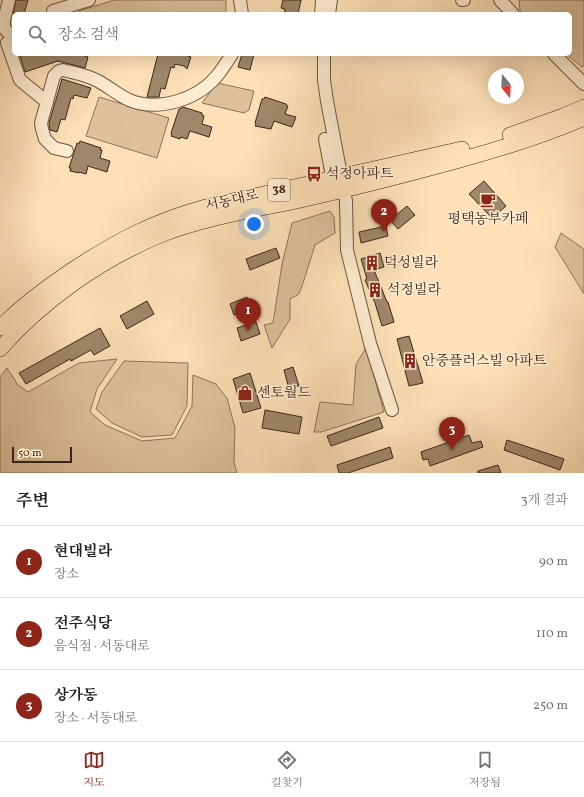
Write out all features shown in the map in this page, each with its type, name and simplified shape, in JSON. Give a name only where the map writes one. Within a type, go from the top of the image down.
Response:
[{"type":"main road","name":"서동대로","points":[[0,349],[46,304],[98,267],[124,252],[159,236],[194,224],[517,133],[584,107]]},
{"type":"main road","name":"서동대로","points":[[0,328],[16,311],[49,285],[98,253],[120,240],[179,214],[206,207],[338,184],[380,182],[510,146],[549,133],[584,118]]},
{"type":"street","points":[[9,0],[4,20],[4,28],[12,37]]},
{"type":"street","points":[[53,8],[89,0]]},
{"type":"street","points":[[240,0],[242,12]]},
{"type":"street","points":[[321,12],[322,0]]},
{"type":"street","points":[[329,12],[331,0]]},
{"type":"street","points":[[500,0],[511,12]]},
{"type":"street","points":[[12,40],[7,43],[20,80],[47,102]]},
{"type":"street","points":[[66,151],[54,148],[46,139],[41,123],[54,76],[59,71],[63,70],[88,76],[99,81],[122,96],[139,103],[156,105],[176,102],[204,89],[216,78],[231,56]]},
{"type":"street","points":[[317,56],[319,103],[338,184],[346,201],[347,250],[370,343],[392,410]]},
{"type":"street","points":[[324,56],[324,80],[338,184]]},
{"type":"street","points":[[556,56],[584,84]]},
{"type":"shaded area","points":[[114,0],[226,0],[226,12],[79,11]]},
{"type":"shaded area","points":[[519,0],[584,0],[584,66],[582,67],[568,56],[572,56],[572,12],[520,11]]},
{"type":"shaded area","points":[[217,83],[254,91],[249,110],[244,113],[202,103]]},
{"type":"shaded area","points":[[99,97],[169,118],[157,158],[86,136]]},
{"type":"shaded area","points":[[330,211],[334,217],[335,233],[315,245],[299,294],[290,299],[290,319],[272,348],[264,325],[273,323],[282,264],[292,223]]},
{"type":"shaded area","points":[[561,233],[584,249],[584,294],[555,247]]},
{"type":"shaded area","points":[[366,348],[384,412],[321,432],[314,432],[320,402],[353,405],[356,364]]},
{"type":"shaded area","points":[[117,359],[97,389],[90,412],[105,425],[142,441],[175,438],[192,406],[193,375],[216,384],[227,398],[235,428],[234,462],[237,473],[0,473],[0,377],[7,368],[18,385],[28,392],[79,363]]},
{"type":"shaded area","points":[[124,361],[188,363],[187,406],[172,435],[142,437],[112,423],[96,409],[102,392]]},
{"type":"building","points":[[16,0],[28,0],[25,12],[13,12]]},
{"type":"building","points":[[283,0],[301,0],[298,12],[284,12],[285,9],[281,8]]},
{"type":"building","points":[[20,56],[88,57],[85,68],[58,61],[25,72]]},
{"type":"building","points":[[157,56],[191,57],[187,69],[184,66],[175,64],[174,68],[171,67],[165,89],[161,88],[159,97],[147,97]]},
{"type":"building","points":[[241,56],[254,56],[250,70],[238,67]]},
{"type":"building","points":[[62,79],[91,88],[87,98],[74,95],[73,99],[71,98],[65,120],[61,119],[57,132],[50,130],[49,123]]},
{"type":"building","points":[[265,97],[288,106],[285,114],[296,117],[292,127],[274,121],[271,129],[255,126],[262,99]]},
{"type":"building","points":[[183,107],[202,113],[204,116],[202,124],[212,127],[209,137],[190,131],[187,139],[181,137],[180,139],[171,136],[179,109]]},
{"type":"building","points":[[80,141],[101,148],[100,158],[110,161],[107,172],[88,166],[86,174],[70,171],[71,168],[69,168],[77,143],[79,144]]},
{"type":"building","name":"평택농부카페","points":[[484,181],[506,206],[492,218],[469,194]]},
{"type":"building","points":[[407,206],[415,215],[398,229],[390,220]]},
{"type":"building","points":[[386,226],[388,236],[361,243],[359,232]]},
{"type":"building","points":[[276,248],[280,258],[250,270],[246,259]]},
{"type":"building","points":[[380,253],[384,267],[374,270],[388,302],[394,322],[382,326],[375,303],[365,280],[367,279],[361,259]]},
{"type":"building","points":[[247,297],[251,308],[234,315],[230,304]]},
{"type":"building","points":[[147,301],[154,314],[127,329],[120,316]]},
{"type":"building","points":[[256,322],[260,334],[241,341],[237,328]]},
{"type":"building","points":[[100,328],[110,346],[94,355],[91,350],[71,361],[70,359],[26,384],[19,373]]},
{"type":"building","name":"안중플러스빌 아파트","points":[[409,336],[423,383],[409,386],[397,339]]},
{"type":"building","points":[[293,367],[299,386],[289,389],[284,370]]},
{"type":"building","points":[[250,373],[261,408],[243,413],[233,379]]},
{"type":"building","points":[[265,410],[302,417],[299,434],[262,428]]},
{"type":"building","points":[[379,417],[383,428],[331,446],[327,436]]},
{"type":"building","points":[[469,435],[472,443],[481,441],[483,447],[430,466],[428,459],[423,460],[421,452]]},
{"type":"building","points":[[507,440],[564,459],[560,470],[504,450]]},
{"type":"building","points":[[390,447],[393,458],[348,473],[339,473],[337,465]]},
{"type":"building","points":[[498,465],[501,473],[478,473],[478,471]]},
{"type":"place","name":"석정아파트","points":[[314,174]]},
{"type":"place","name":"평택농부카페","points":[[488,200]]},
{"type":"place","name":"전주식당","points":[[384,232]]},
{"type":"place","name":"덕성빌라","points":[[372,263]]},
{"type":"place","name":"석정빌라","points":[[375,290]]},
{"type":"place","name":"현대빌라","points":[[248,331]]},
{"type":"place","name":"안중플러스빌 아파트","points":[[410,361]]},
{"type":"place","name":"센토월드","points":[[245,393]]},
{"type":"place","name":"상가동","points":[[452,450]]}]
